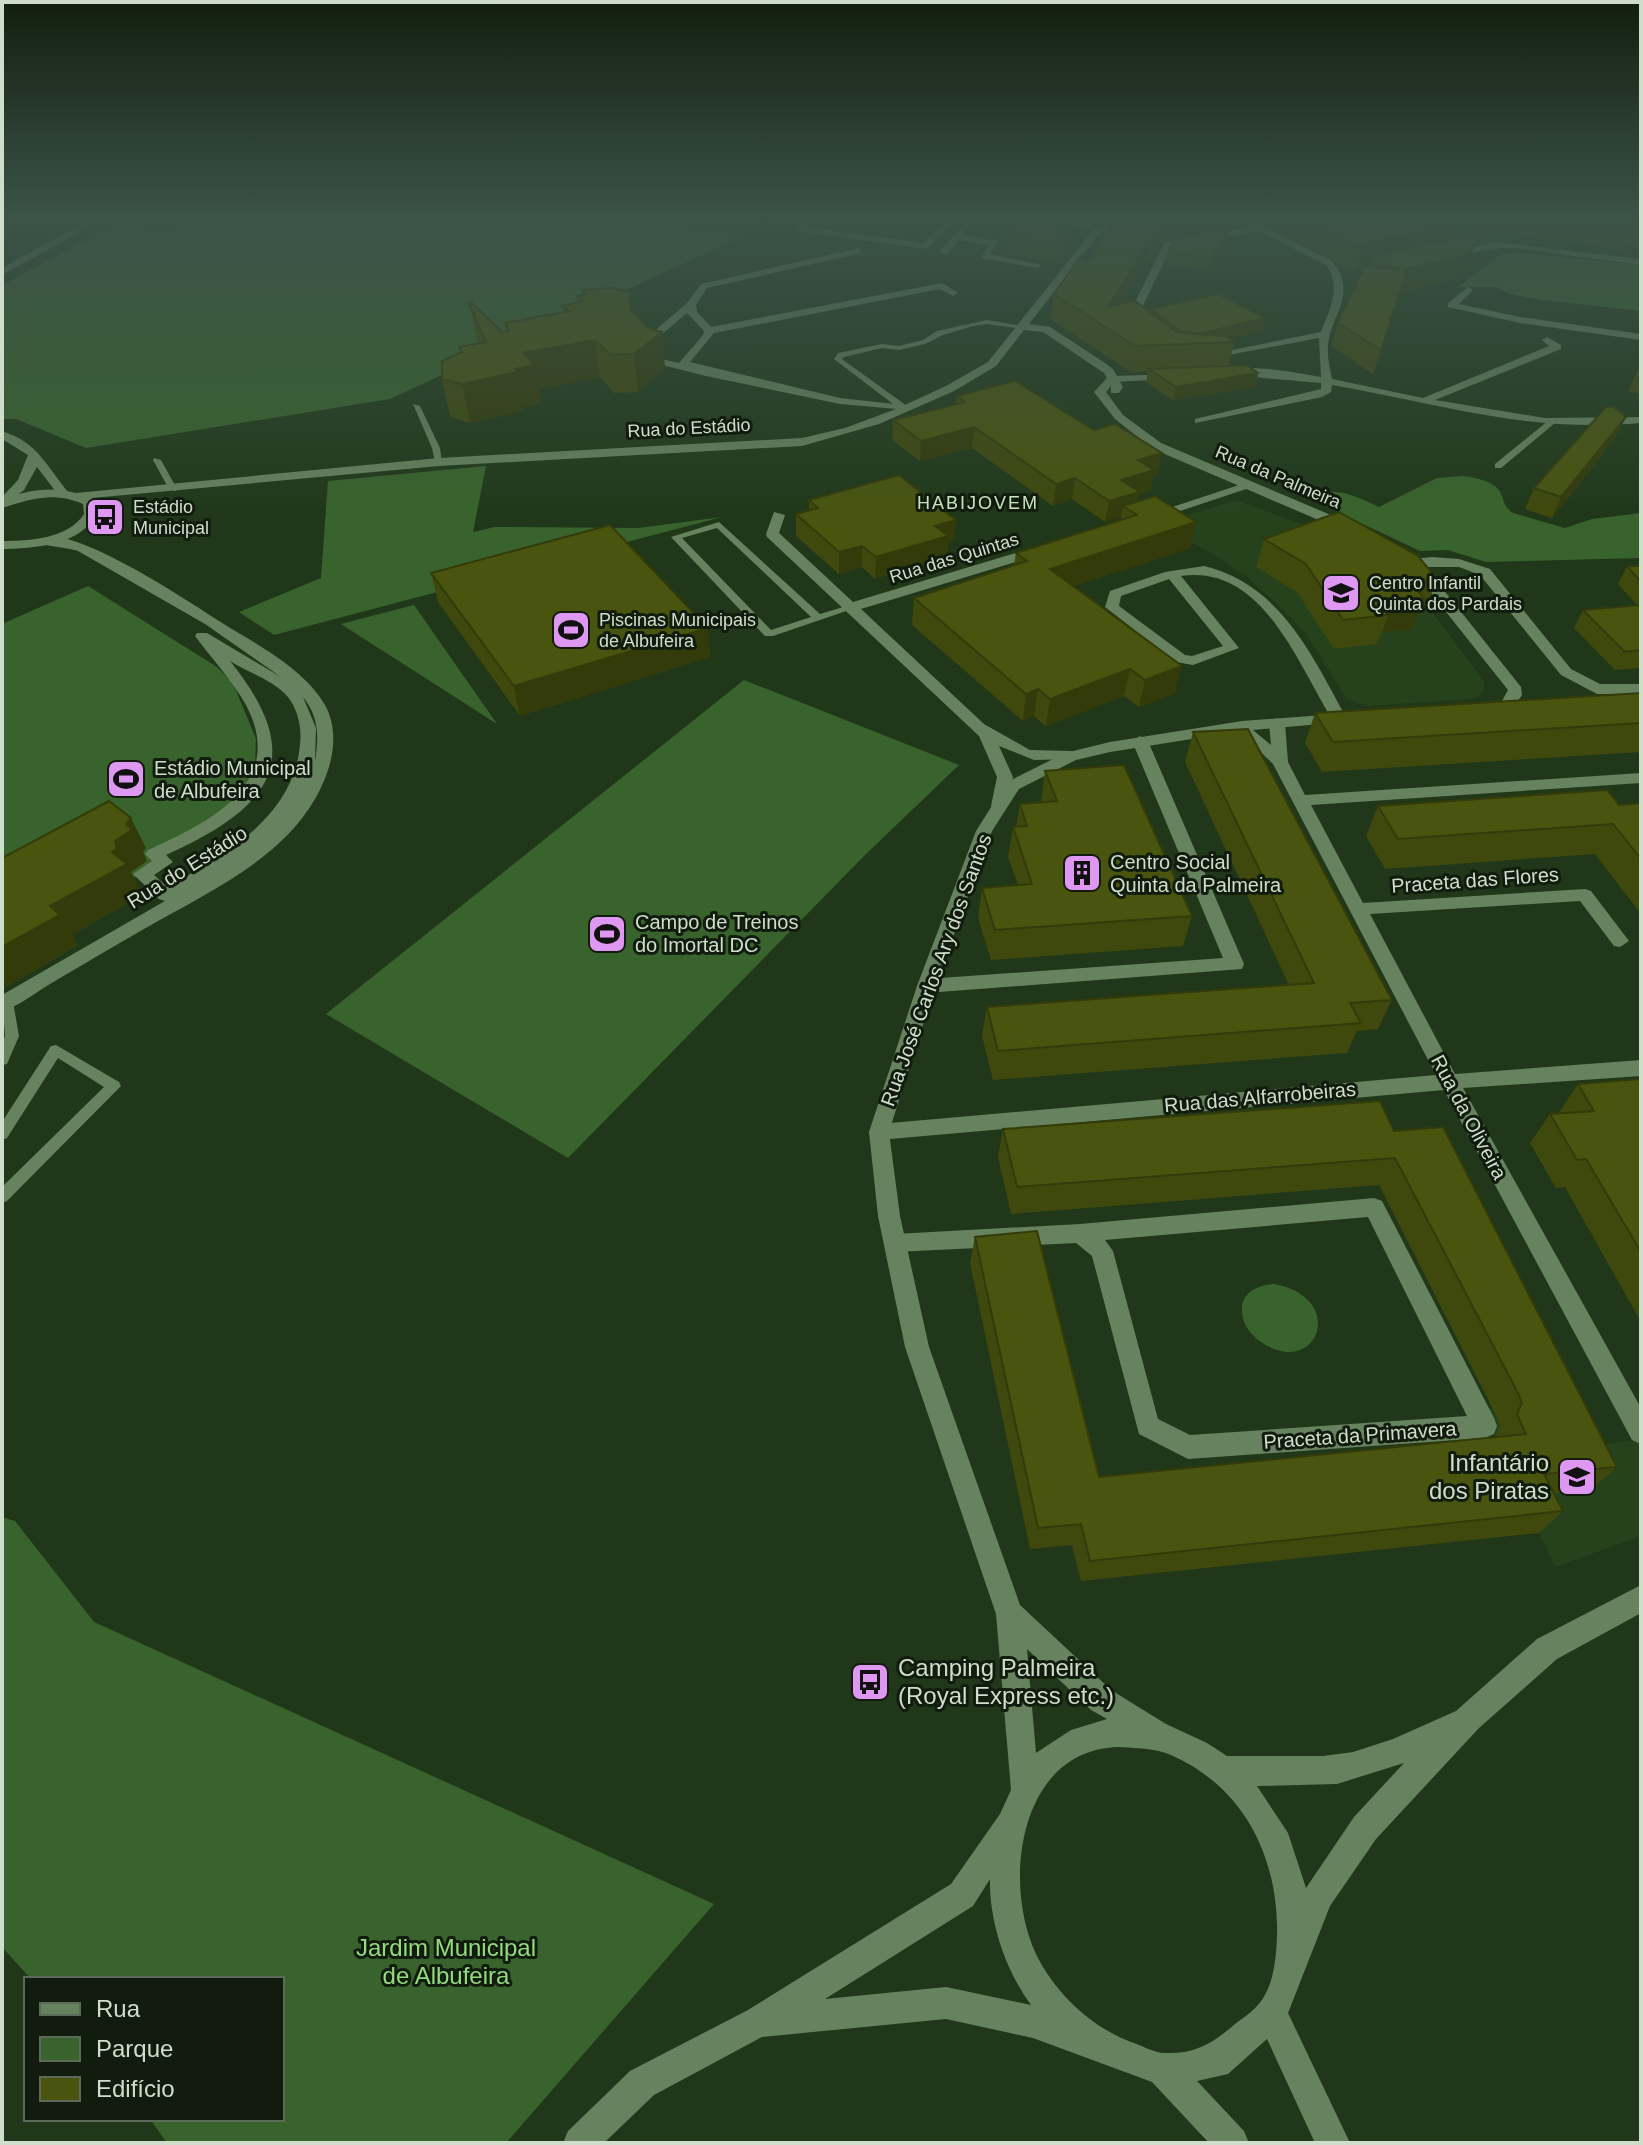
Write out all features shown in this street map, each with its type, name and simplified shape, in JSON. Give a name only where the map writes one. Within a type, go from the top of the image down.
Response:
[{"type":"street","points":[[677,317],[642,346],[658,361],[840,401],[904,408]]},
{"type":"street","points":[[696,317],[709,331]]},
{"type":"street","points":[[706,373],[688,367],[684,362],[709,331],[781,317]]},
{"type":"street","name":"Rua do Estádio","points":[[2,503],[24,496],[150,492],[439,462],[802,442],[835,436],[880,420],[975,376],[992,364],[1031,317]]},
{"type":"street","points":[[1133,317],[1155,336]]},
{"type":"street","points":[[1199,421],[1318,395],[1327,390],[1323,351],[1325,334],[1333,317]]},
{"type":"street","points":[[1507,317],[1641,337]]},
{"type":"street","points":[[1024,327],[1046,329],[1109,371],[1112,379],[1188,375]]},
{"type":"street","points":[[1189,354],[1212,357],[1325,334]]},
{"type":"street","points":[[1424,401],[1557,347],[1547,340]]},
{"type":"street","points":[[1215,373],[1262,372],[1327,381],[1551,423],[1641,420]]},
{"type":"street","name":"Rua da Palmeira","points":[[1112,379],[1117,387],[1109,404],[1136,432],[1157,446],[1361,533]]},
{"type":"street","points":[[840,401],[880,420]]},
{"type":"street","points":[[2,435],[21,441],[35,453],[63,493]]},
{"type":"street","points":[[2,503],[29,478],[35,453]]},
{"type":"street","points":[[1142,519],[1249,486]]},
{"type":"street","name":"Rua do Estádio","points":[[34,543],[76,529],[108,506],[150,492]]},
{"type":"street","points":[[78,496],[89,502],[92,510],[90,516]]},
{"type":"street","name":"Rua José Carlos Ary dos Santos","points":[[779,515],[772,534],[986,734],[1005,777],[999,806],[984,831],[926,986],[879,1132],[895,1243],[917,1347],[1010,1614]]},
{"type":"street","name":"Rua do Estádio","points":[[4,1003],[223,874],[272,840],[304,804],[319,772],[327,739],[318,706],[289,674],[83,548],[61,541],[34,543]]},
{"type":"street","points":[[2,547],[34,543]]},
{"type":"street","name":"Rua das Quintas","points":[[853,607],[1051,547]]},
{"type":"street","points":[[1395,551],[1427,575],[1509,678],[1516,690],[1514,699],[1504,707]]},
{"type":"street","points":[[1413,563],[1438,560],[1473,565],[1485,572],[1566,672],[1581,683],[1597,689],[1641,689]]},
{"type":"street","points":[[1173,575],[1232,648],[1193,661],[1181,659],[1112,607],[1115,594],[1173,575],[1206,570],[1229,575],[1255,593],[1280,621],[1339,719]]},
{"type":"street","points":[[202,636],[287,687],[305,715],[310,748],[305,773],[294,796],[274,822],[243,849],[165,895],[142,874],[164,862],[154,854],[211,825],[248,796],[259,778],[264,754],[264,730],[255,709],[202,636]]},
{"type":"street","points":[[1466,712],[1504,707],[1531,712]]},
{"type":"street","name":"Rua José Carlos Ary dos Santos","points":[[960,708],[1023,755],[1043,758],[1071,756]]},
{"type":"street","points":[[999,806],[1013,786],[1071,756],[1140,741],[1242,726],[1355,718]]},
{"type":"street","points":[[1277,723],[1280,762]]},
{"type":"street","points":[[1242,726],[1280,762]]},
{"type":"street","points":[[926,986],[1235,964],[1140,741]]},
{"type":"street","name":"Rua da Oliveira","points":[[1280,762],[1450,1083],[1641,1432]]},
{"type":"street","points":[[1301,800],[1641,778]]},
{"type":"street","name":"Praceta das Flores","points":[[1358,909],[1585,895],[1620,941]]},
{"type":"street","name":"Rua das Alfarrobeiras","points":[[879,1132],[1008,1118],[1641,1068]]},
{"type":"street","name":"Praceta da Primavera","points":[[895,1243],[1080,1233],[1374,1207],[1485,1426],[1188,1447],[1148,1426],[1102,1251],[1080,1233]]},
{"type":"street","points":[[759,2021],[946,2003],[1033,2022],[1163,2070],[1216,2062],[1272,2014],[1318,1896],[1365,1828],[1469,1718],[1547,1649],[1641,1598]]},
{"type":"street","points":[[1010,1614],[1101,1700],[1224,1771],[1253,1803],[1275,1841],[1291,1889],[1292,1963]]},
{"type":"street","points":[[1010,1614],[1025,1789]]},
{"type":"street","points":[[1224,1771],[1339,1769],[1391,1755],[1469,1718]]},
{"type":"street","points":[[580,2143],[642,2083],[759,2021],[962,1895],[1012,1819],[1025,1789],[1053,1756],[1082,1739],[1121,1732],[1168,1739]]},
{"type":"street","points":[[1012,1819],[1003,1876],[1013,1935],[1039,1990],[1098,2048]]},
{"type":"street","points":[[1272,2014],[1333,2143]]},
{"type":"street","points":[[1163,2070],[1232,2143]]},
{"type":"lane","points":[[904,408],[843,364],[838,359],[841,355],[882,346],[899,348],[925,342],[940,333],[973,324],[987,322],[1024,327]]},
{"type":"lane","points":[[416,406],[436,448],[439,462]]},
{"type":"lane","points":[[1498,466],[1551,423]]},
{"type":"lane","points":[[157,460],[173,489]]},
{"type":"lane","points":[[818,618],[719,525],[676,537],[769,634],[853,607]]},
{"type":"lane","points":[[2,1060],[12,1036],[4,1003]]},
{"type":"lane","points":[[2,1134],[56,1050],[114,1086],[2,1197]]},
{"type":"shaded area","name":"Centro Infantil Quinta dos Pardais","points":[[1236,500],[1336,537],[1407,579],[1484,681],[1480,696],[1368,706],[1347,699],[1305,632],[1247,577],[1212,553],[1155,525]]},
{"type":"shaded area","name":"Infantário dos Piratas","points":[[1549,1403],[1571,1449],[1641,1439],[1641,1536],[1555,1567],[1482,1409]]},
{"type":"green space","points":[[2,317],[567,317],[390,399],[86,448],[16,419],[2,419]]},
{"type":"green space","points":[[486,466],[473,532],[495,527],[639,528],[722,517],[274,635],[239,612],[321,578],[328,481]]},
{"type":"green space","points":[[1464,476],[1495,486],[1513,513],[1565,528],[1592,519],[1641,513],[1641,558],[1486,562],[1448,550],[1420,551],[1314,501],[1321,495],[1337,492],[1379,507],[1437,478]]},
{"type":"green space","name":"Estádio Municipal de Albufeira","points":[[88,586],[217,667],[233,683],[256,739],[255,765],[245,793],[216,819],[155,853],[164,862],[129,881],[143,894],[70,936],[78,945],[2,989],[2,624]]},
{"type":"green space","points":[[414,605],[497,724],[341,624]]},
{"type":"green space","name":"Campo de Treinos do Imortal DC","points":[[744,680],[959,765],[866,854],[568,1158],[326,1014]]},
{"type":"green space","points":[[1274,1284],[1297,1292],[1311,1304],[1317,1318],[1317,1332],[1310,1344],[1297,1351],[1281,1351],[1261,1342],[1244,1322],[1242,1310],[1245,1297],[1260,1286]]},
{"type":"green space","name":"Jardim Municipal de Albufeira","points":[[2,1517],[15,1521],[94,1622],[714,1904],[506,2143],[167,2143],[151,2121],[284,2121],[284,1977],[29,1977],[2,1947]]},
{"type":"building","points":[[475,317],[487,317],[502,332],[509,331],[505,323],[537,317],[637,317],[648,328],[662,332],[634,354],[610,355],[595,340],[523,353],[535,365],[515,369],[517,372],[462,384],[442,379],[442,361],[462,352],[459,347],[486,342]]},
{"type":"building","points":[[1090,317],[1157,317],[1177,332],[1226,336],[1234,342],[1135,346]]},
{"type":"building","points":[[1161,317],[1265,318],[1203,334],[1182,332]]},
{"type":"building","points":[[1341,317],[1391,317],[1381,350],[1338,323]]},
{"type":"building","points":[[1247,365],[1258,373],[1176,387],[1149,369]]},
{"type":"building","points":[[1015,381],[1094,430],[1115,424],[1162,453],[1138,460],[1154,470],[1121,480],[1140,492],[1109,501],[1075,478],[1056,484],[974,427],[921,441],[893,420],[965,402],[957,396]]},
{"type":"building","points":[[1606,407],[1614,407],[1626,417],[1561,497],[1534,488]]},
{"type":"building","points":[[899,475],[956,520],[935,526],[948,536],[876,557],[862,546],[839,552],[796,514],[818,508],[809,500]]},
{"type":"building","points":[[1155,496],[1196,522],[1050,569],[1182,666],[1145,680],[1130,669],[1050,699],[1038,689],[1026,694],[914,598],[1027,561],[1016,553],[1137,515],[1123,506]]},
{"type":"building","points":[[1339,512],[1418,556],[1437,579],[1409,580],[1424,599],[1381,605],[1388,615],[1343,620],[1306,564],[1264,539]]},
{"type":"building","name":"Piscinas Municipais de Albufeira","points":[[610,525],[708,628],[514,686],[431,573]]},
{"type":"building","points":[[1627,566],[1641,566],[1641,582]]},
{"type":"building","points":[[1641,605],[1641,650],[1625,652],[1583,610]]},
{"type":"building","points":[[1641,693],[1641,723],[1333,742],[1315,713]]},
{"type":"building","points":[[1248,729],[1392,1000],[1350,1003],[1361,1023],[998,1051],[987,1007],[1314,983],[1193,732]]},
{"type":"building","name":"Centro Social Quinta da Palmeira","points":[[1124,765],[1192,916],[995,930],[982,888],[1032,884],[1013,827],[1027,826],[1020,804],[1057,801],[1045,771]]},
{"type":"building","points":[[1607,790],[1619,805],[1641,803],[1641,859],[1613,824],[1398,839],[1378,806]]},
{"type":"building","points":[[109,801],[131,818],[126,824],[132,830],[115,841],[117,849],[112,852],[127,864],[50,906],[60,915],[2,947],[2,858]]},
{"type":"building","points":[[1641,1079],[1641,1252],[1586,1159],[1577,1160],[1550,1114],[1594,1111],[1578,1084]]},
{"type":"building","points":[[1380,1101],[1394,1131],[1443,1127],[1617,1467],[1544,1474],[1563,1511],[1090,1561],[1081,1524],[1038,1528],[975,1237],[1037,1231],[1099,1477],[1526,1434],[1517,1414],[1522,1403],[1518,1393],[1395,1158],[1017,1187],[1003,1129]]},
{"type":"place","name":"Estádio Municipal","points":[[105,517]]},
{"type":"place","name":"Centro Infantil Quinta dos Pardais","points":[[1341,593]]},
{"type":"place","name":"Piscinas Municipais de Albufeira","points":[[571,630]]},
{"type":"place","name":"Estádio Municipal de Albufeira","points":[[126,779]]},
{"type":"place","name":"Centro Social Quinta da Palmeira","points":[[1082,873]]},
{"type":"place","name":"Campo de Treinos do Imortal DC","points":[[607,934]]},
{"type":"place","name":"Infantário dos Piratas","points":[[1577,1477]]},
{"type":"place","name":"Camping Palmeira (Royal Express etc.)","points":[[870,1682]]},
{"type":"district","name":"HABIJOVEM","points":[[978,503]]}]
